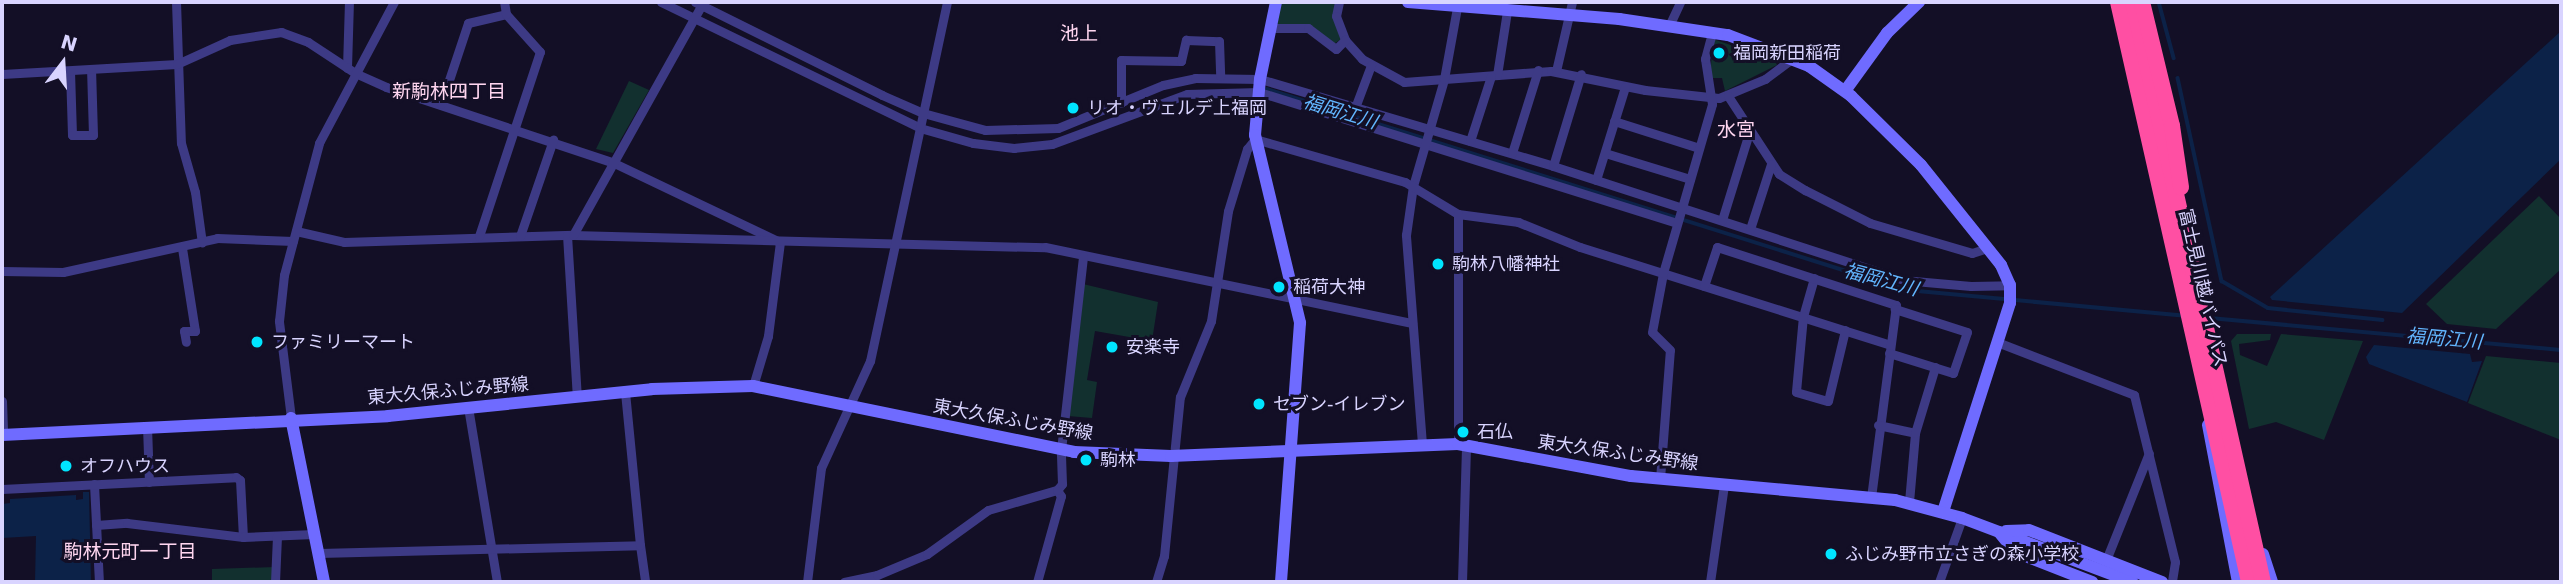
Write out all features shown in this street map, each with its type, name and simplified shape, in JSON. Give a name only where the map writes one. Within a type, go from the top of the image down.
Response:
[{"type":"highway","name":"富士見川越バイパス","points":[[2118,2],[2263,582]]},
{"type":"highway","name":"富士見川越バイパス","points":[[2133,2],[2182,222],[2193,303]]},
{"type":"highway","points":[[2142,2],[2181,175],[2182,222]]},
{"type":"highway","name":"富士見川越バイパス","points":[[2197,322],[2206,388],[2249,582]]},
{"type":"main road","points":[[1276,2],[1260,79],[1255,139],[1298,301],[1292,450],[1281,582]]},
{"type":"main road","points":[[1408,2],[1458,4],[1712,32],[1792,59],[1845,91],[1921,165],[1987,248],[2011,294],[1942,512]]},
{"type":"main road","points":[[1845,91],[1880,41],[1913,4]]},
{"type":"main road","name":"東大久保ふじみ野線","points":[[3,435],[291,418],[388,416],[625,392],[752,386],[1061,450],[1171,456],[1422,444],[1462,445],[1660,479],[1909,502],[2107,566],[2132,582]]},
{"type":"main road","points":[[2206,388],[2210,453],[2238,582]]},
{"type":"main road","points":[[291,418],[324,582]]},
{"type":"main road","points":[[2250,528],[2272,582]]},
{"type":"main road","points":[[1999,531],[2015,552],[2092,582]]},
{"type":"main road","points":[[2107,566],[2162,582]]},
{"type":"street","points":[[176,2],[181,143],[195,192],[202,243]]},
{"type":"street","points":[[349,2],[351,71]]},
{"type":"street","points":[[291,418],[279,321],[293,241],[319,143],[351,71],[394,2]]},
{"type":"street","points":[[479,236],[540,52],[506,15],[504,2]]},
{"type":"street","points":[[661,2],[920,128],[973,143],[1028,147],[1076,138],[1187,94],[1259,92],[1680,216],[1722,220],[1903,279],[1972,286],[2011,294]]},
{"type":"street","points":[[807,582],[821,468],[870,361],[947,2]]},
{"type":"street","points":[[1339,2],[1336,16],[1345,40],[1371,65],[1404,82],[1538,70],[1581,74],[1625,87],[1712,98],[1728,96],[1765,79],[1792,59]]},
{"type":"street","points":[[1556,71],[1572,2]]},
{"type":"street","points":[[1669,26],[1680,2]]},
{"type":"street","points":[[578,397],[570,235],[694,18],[699,3],[923,113],[985,130],[1024,132],[1076,123],[1163,85],[1220,76],[1260,79],[1356,105],[1596,180],[1680,216]]},
{"type":"street","points":[[1422,444],[1406,235],[1413,186],[1444,79],[1458,4]]},
{"type":"street","points":[[1470,141],[1494,75],[1507,11]]},
{"type":"street","points":[[441,104],[468,23],[506,15]]},
{"type":"street","points":[[1269,27],[1308,28],[1336,49],[1345,40]]},
{"type":"street","points":[[2,74],[177,64],[230,40],[281,32],[308,42],[351,71],[612,162],[780,242]]},
{"type":"street","points":[[1660,479],[1670,350],[1652,332],[1663,273],[1712,98],[1705,59],[1712,32]]},
{"type":"street","points":[[1121,103],[1121,60],[1181,61],[1186,40],[1219,41],[1220,76]]},
{"type":"street","points":[[1356,105],[1371,65]]},
{"type":"street","points":[[70,71],[72,135],[93,135],[91,69]]},
{"type":"street","points":[[1512,153],[1538,70]]},
{"type":"street","points":[[1553,166],[1581,74]]},
{"type":"street","points":[[1596,180],[1625,87]]},
{"type":"street","points":[[1728,96],[1749,133],[1779,174],[1805,190],[1870,223],[1972,253],[1987,248]]},
{"type":"street","points":[[1614,121],[1699,148]]},
{"type":"street","points":[[1722,220],[1749,133]]},
{"type":"street","points":[[1156,582],[1164,556],[1171,456],[1180,397],[1211,321],[1231,200],[1247,149],[1255,139],[1413,186],[1458,214],[1518,222],[1663,273],[1845,330],[1953,373],[1967,332],[1895,309]]},
{"type":"street","points":[[520,236],[553,141]]},
{"type":"street","points":[[1605,153],[1690,179]]},
{"type":"street","points":[[1750,229],[1771,164]]},
{"type":"street","points":[[1458,214],[1462,582]]},
{"type":"street","points":[[296,231],[344,243],[479,236],[570,235],[780,242],[1012,245],[1412,323]]},
{"type":"street","points":[[2,271],[63,272],[202,243],[248,237],[293,241]]},
{"type":"street","points":[[752,386],[768,336],[780,242]]},
{"type":"street","points":[[1704,286],[1717,247],[1896,305],[1878,425],[1871,497]]},
{"type":"street","points":[[182,248],[195,331],[184,331],[186,342]]},
{"type":"street","points":[[844,582],[877,575],[927,554],[988,510],[1057,490],[1062,484],[1061,450],[1083,257]]},
{"type":"street","points":[[1814,278],[1803,316],[1796,391],[1828,401],[1845,330]]},
{"type":"street","points":[[1997,342],[2128,390],[2137,402],[2175,562],[2172,582]]},
{"type":"street","points":[[1909,502],[1914,433],[1935,367]]},
{"type":"street","points":[[625,392],[645,582]]},
{"type":"street","points":[[2,401],[3,435]]},
{"type":"street","points":[[468,407],[494,549],[497,582]]},
{"type":"street","points":[[1878,425],[1914,433]]},
{"type":"street","points":[[147,426],[149,482]]},
{"type":"street","points":[[2107,566],[2149,453]]},
{"type":"street","points":[[2,489],[239,478],[243,537]]},
{"type":"street","points":[[94,484],[99,582]]},
{"type":"street","points":[[1710,582],[1724,485]]},
{"type":"street","points":[[1037,582],[1061,496],[1057,490]]},
{"type":"street","points":[[1939,582],[1962,518]]},
{"type":"street","points":[[96,525],[127,523],[243,537],[314,534]]},
{"type":"street","points":[[275,582],[277,536]]},
{"type":"street","points":[[319,553],[640,545]]},
{"type":"green space","points":[[1281,2],[1337,2],[1333,16],[1341,39],[1334,44],[1309,26],[1277,25]]},
{"type":"green space","points":[[1713,39],[1777,61],[1777,65],[1725,91],[1722,78],[1710,78]]},
{"type":"green space","points":[[629,81],[649,90],[613,153],[596,149]]},
{"type":"green space","points":[[2539,196],[2561,219],[2561,269],[2496,329],[2447,324],[2426,304]]},
{"type":"green space","points":[[1083,284],[1158,302],[1152,341],[1095,331],[1087,380],[1097,382],[1092,418],[1068,416]]},
{"type":"green space","points":[[2237,334],[2271,334],[2270,340],[2239,344],[2240,355],[2267,366],[2281,334],[2363,341],[2324,440],[2276,422],[2249,429],[2231,341]]},
{"type":"green space","points":[[2486,356],[2561,363],[2561,440],[2468,403]]},
{"type":"green space","points":[[275,567],[272,582],[212,582],[212,569]]},
{"type":"water","points":[[2561,31],[2561,159],[2402,313],[2272,300],[2270,297]]},
{"type":"water","points":[[2374,345],[2470,354],[2472,362],[2482,361],[2467,402],[2369,364],[2366,357]]},
{"type":"water","points":[[83,492],[89,492],[91,582],[35,582],[36,536],[2,538],[2,504],[10,503],[10,499],[76,495],[76,500],[83,499]]},
{"type":"waterway","points":[[2159,2],[2174,58]]},
{"type":"waterway","points":[[2178,78],[2222,281],[2268,308],[2382,320]]},
{"type":"waterway","name":"福岡江川","points":[[1267,89],[1907,290],[2185,316]]},
{"type":"waterway","name":"福岡江川","points":[[2210,318],[2561,350]]},
{"type":"place","name":"福岡新田稲荷","points":[[1719,53]]},
{"type":"place","name":"リオ・ヴェルデ上福岡","points":[[1073,108]]},
{"type":"place","name":"駒林八幡神社","points":[[1438,264]]},
{"type":"place","name":"稲荷大神","points":[[1279,287]]},
{"type":"place","name":"ファミリーマート","points":[[257,342]]},
{"type":"place","name":"安楽寺","points":[[1112,347]]},
{"type":"place","name":"セブン-イレブン","points":[[1259,404]]},
{"type":"place","name":"石仏","points":[[1463,432]]},
{"type":"place","name":"駒林","points":[[1086,460]]},
{"type":"place","name":"オフハウス","points":[[66,466]]},
{"type":"place","name":"ふじみ野市立さぎの森小学校","points":[[1831,554]]},
{"type":"district","name":"池上","points":[[1079,34]]},
{"type":"district","name":"新駒林四丁目","points":[[449,92]]},
{"type":"district","name":"水宮","points":[[1736,130]]},
{"type":"district","name":"駒林元町一丁目","points":[[130,552]]}]
